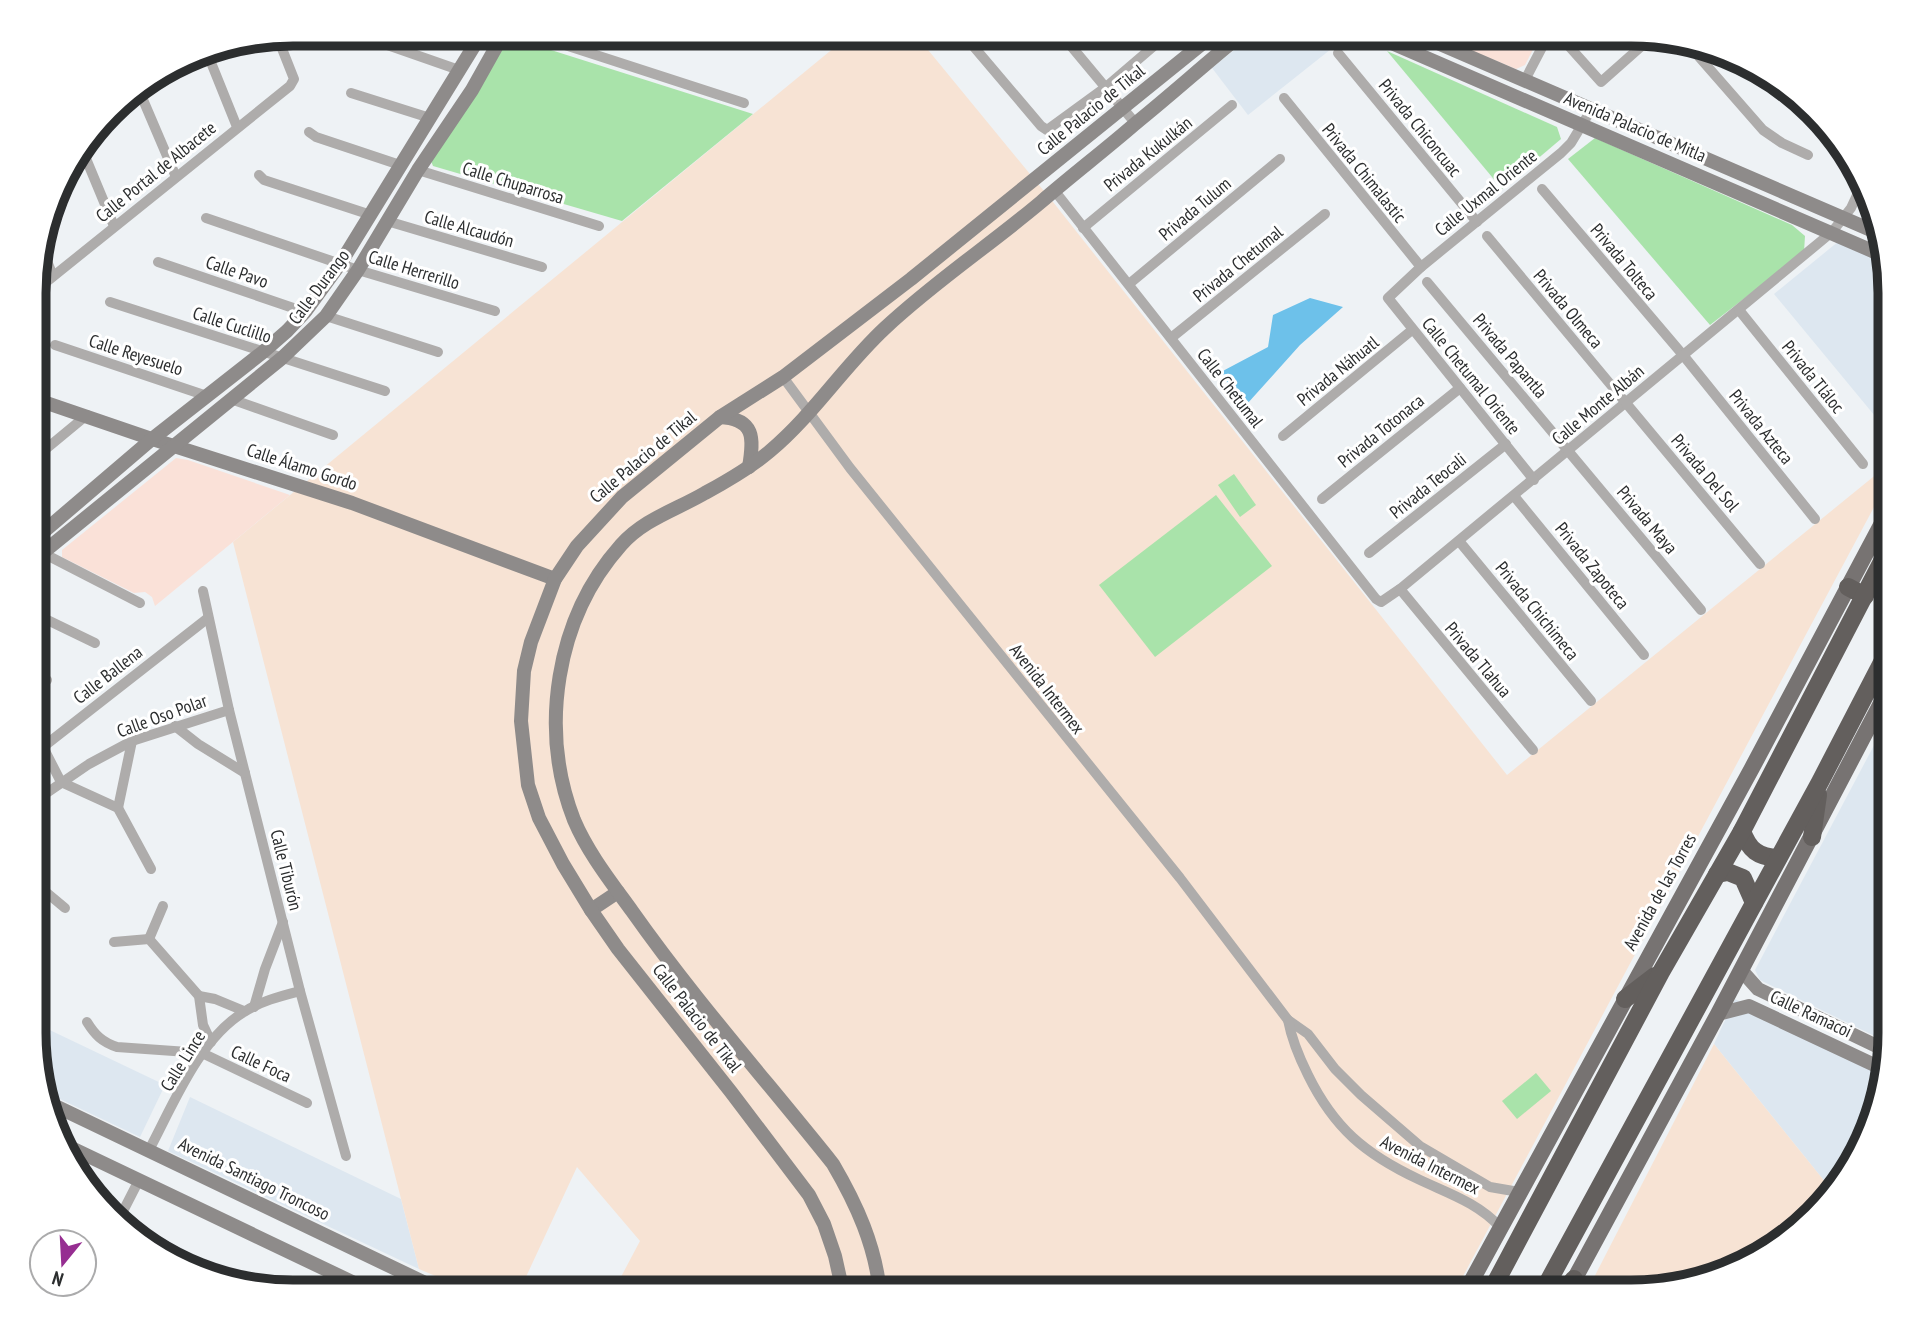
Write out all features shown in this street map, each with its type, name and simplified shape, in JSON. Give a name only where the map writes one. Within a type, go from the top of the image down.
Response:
[{"type":"highway","points":[[1497,1280],[1661,972],[1742,831],[1877,571]]},
{"type":"highway","points":[[1848,587],[1865,596]]},
{"type":"highway","points":[[1549,1280],[1878,673]]},
{"type":"highway","points":[[1812,836],[1820,782]]},
{"type":"highway","points":[[1742,831],[1751,850],[1766,857],[1778,858]]},
{"type":"highway","points":[[1717,874],[1728,872],[1743,878],[1754,903]]},
{"type":"highway","points":[[1625,999],[1661,972]]},
{"type":"main road","name":"Avenida de las Torres","points":[[1472,1280],[1752,768],[1877,532]]},
{"type":"main road","points":[[1571,1280],[1718,1014],[1878,710]]},
{"type":"street","name":"Calle Portal de Albacete","points":[[46,282],[290,86],[294,79],[281,46]]},
{"type":"street","points":[[390,46],[459,70]]},
{"type":"street","name":"Calle Durango","points":[[46,530],[152,439],[287,331],[305,312],[340,264],[474,46]]},
{"type":"street","name":"Calle Durango","points":[[46,547],[282,358],[326,316],[472,90],[497,46]]},
{"type":"street","points":[[568,46],[744,103]]},
{"type":"street","points":[[973,46],[1046,130],[1105,87],[1153,46]]},
{"type":"street","points":[[1071,46],[1136,124]]},
{"type":"street","name":"Calle Palacio de Tikal","points":[[840,1280],[824,1224],[809,1195],[591,911],[539,818],[528,785],[521,721],[524,671],[534,632],[555,579],[577,546],[622,497],[720,417],[783,377],[911,279],[1199,46]]},
{"type":"street","name":"Calle Palacio de Tikal","points":[[878,1280],[873,1252],[863,1223],[833,1164],[682,979],[588,848],[575,822],[558,763],[555,728],[563,657],[590,590],[604,566],[634,532],[648,522],[704,494],[769,452],[809,413],[885,328],[1228,46]]},
{"type":"street","name":"Avenida Palacio de Mitla","points":[[1399,46],[1874,251]]},
{"type":"street","name":"Avenida Palacio de Mitla","points":[[1445,46],[1869,229]]},
{"type":"street","points":[[1525,80],[1543,46]]},
{"type":"street","points":[[1569,46],[1601,82],[1642,46]]},
{"type":"street","name":"Privada Chiconcuac","points":[[1338,54],[1477,222]]},
{"type":"street","points":[[1698,55],[1763,130],[1782,144],[1808,155]]},
{"type":"street","points":[[210,60],[237,127]]},
{"type":"street","points":[[351,93],[430,118]]},
{"type":"street","points":[[142,97],[176,177]]},
{"type":"street","name":"Privada Chimalastic","points":[[1284,98],[1421,267]]},
{"type":"street","name":"Privada Kukulkán","points":[[1083,228],[1232,105]]},
{"type":"street","name":"Calle Uxmal Oriente","points":[[1392,292],[1571,143],[1591,110]]},
{"type":"street","points":[[309,132],[316,137],[400,166]]},
{"type":"street","points":[[86,158],[114,226]]},
{"type":"street","name":"Privada Tulum","points":[[1129,284],[1280,159]]},
{"type":"street","name":"Calle Chuparrosa","points":[[418,170],[599,226]]},
{"type":"street","points":[[259,176],[264,180],[371,215]]},
{"type":"street","name":"Privada Tolteca","points":[[1542,189],[1683,355]]},
{"type":"street","name":"Calle Chetumal","points":[[1054,190],[1376,599],[1384,601]]},
{"type":"street","name":"Calle Monte Albán","points":[[1384,601],[1832,232],[1844,219],[1857,194]]},
{"type":"street","name":"Privada Chetumal","points":[[1171,338],[1325,214]]},
{"type":"street","name":"Calle Herrerillo","points":[[206,218],[358,270],[495,311]]},
{"type":"street","name":"Calle Alcaudón","points":[[387,221],[542,267]]},
{"type":"street","name":"Privada Olmeca","points":[[1487,236],[1626,402]]},
{"type":"street","name":"Calle Pavo","points":[[158,262],[305,312]]},
{"type":"street","points":[[48,263],[53,276]]},
{"type":"street","name":"Privada Papantla","points":[[1427,282],[1569,450]]},
{"type":"street","name":"Calle Chetumal Oriente","points":[[1392,292],[1389,301],[1534,480]]},
{"type":"street","name":"Calle Cuclillo","points":[[110,302],[385,391]]},
{"type":"street","name":"Privada Tláloc","points":[[1739,310],[1863,464]]},
{"type":"street","points":[[326,316],[438,352]]},
{"type":"street","name":"Privada Náhuatl","points":[[1283,436],[1412,330]]},
{"type":"street","name":"Calle Reyesuelo","points":[[55,345],[207,396]]},
{"type":"street","name":"Privada Azteca","points":[[1683,355],[1815,519]]},
{"type":"street","name":"Avenida Intermex","points":[[783,377],[850,468],[1180,878],[1288,1020],[1308,1034],[1335,1069],[1361,1095],[1420,1146],[1490,1187],[1519,1192]]},
{"type":"street","name":"Privada Totonaca","points":[[1322,499],[1460,388]]},
{"type":"street","points":[[231,399],[333,435]]},
{"type":"street","name":"Calle Álamo Gordo","points":[[46,402],[152,439],[352,503],[555,579]]},
{"type":"street","name":"Privada Del Sol","points":[[1626,402],[1760,564]]},
{"type":"street","points":[[46,449],[87,415]]},
{"type":"street","points":[[720,417],[738,419],[746,426],[752,437],[749,467]]},
{"type":"street","name":"Privada Teocali","points":[[1369,553],[1506,444]]},
{"type":"street","name":"Privada Maya","points":[[1569,450],[1701,610]]},
{"type":"street","name":"Privada Zapoteca","points":[[1514,496],[1644,655]]},
{"type":"street","name":"Privada Chichimeca","points":[[1459,541],[1591,701]]},
{"type":"street","points":[[46,557],[141,603]]},
{"type":"street","name":"Privada Tlahua","points":[[1400,589],[1533,750]]},
{"type":"street","name":"Calle Tiburón","points":[[203,591],[229,709],[300,991],[346,1156]]},
{"type":"street","name":"Calle Ballena","points":[[46,743],[208,618]]},
{"type":"street","points":[[46,619],[95,643]]},
{"type":"street","name":"Calle Oso Polar","points":[[46,793],[89,764],[132,741],[229,709]]},
{"type":"street","points":[[175,726],[198,744],[245,773]]},
{"type":"street","points":[[118,808],[132,741]]},
{"type":"street","name":"Calle Ballena","points":[[46,755],[61,782]]},
{"type":"street","points":[[61,782],[118,808],[151,869]]},
{"type":"street","points":[[46,892],[65,908]]},
{"type":"street","points":[[591,911],[618,892]]},
{"type":"street","points":[[149,939],[163,906]]},
{"type":"street","points":[[199,996],[249,1009],[283,922]]},
{"type":"street","points":[[114,943],[149,939]]},
{"type":"street","points":[[149,939],[199,996],[203,1025],[211,1042]]},
{"type":"street","name":"Calle Ramacoi","points":[[1741,970],[1758,989],[1877,1046]]},
{"type":"street","points":[[1749,1006],[1748,994],[1758,989]]},
{"type":"street","name":"Calle Lince","points":[[149,1150],[202,1053],[224,1027],[249,1009],[300,991]]},
{"type":"street","name":"Calle Ramacoi","points":[[1718,1014],[1749,1006],[1875,1065]]},
{"type":"street","name":"Avenida Intermex","points":[[1288,1020],[1292,1043],[1317,1094],[1352,1139],[1375,1157],[1482,1210],[1500,1227]]},
{"type":"street","points":[[87,1022],[94,1034],[105,1043],[117,1047],[202,1053]]},
{"type":"street","name":"Calle Foca","points":[[202,1053],[307,1102]]},
{"type":"street","name":"Avenida Santiago Troncoso","points":[[57,1107],[419,1280]]},
{"type":"street","points":[[75,1150],[348,1280]]},
{"type":"street","points":[[122,1212],[139,1180]]},
{"type":"shaded area","points":[[836,46],[925,46],[1053,202],[1507,775],[1877,474],[1877,501],[1461,1280],[619,1280],[640,1241],[577,1167],[525,1280],[445,1280],[419,1269],[233,542]]},
{"type":"shaded area","points":[[1239,46],[1335,46],[1248,115],[1212,68]]},
{"type":"shaded area","points":[[1461,46],[1535,46],[1525,65],[1516,69]]},
{"type":"shaded area","points":[[1839,241],[1875,256],[1877,276],[1877,419],[1774,294]]},
{"type":"shaded area","points":[[176,458],[290,495],[155,606],[152,597],[145,592],[134,593],[62,557],[62,550]]},
{"type":"shaded area","points":[[1878,739],[1878,1038],[1760,980],[1755,970]]},
{"type":"shaded area","points":[[1735,999],[1874,1070],[1859,1128],[1826,1184],[1714,1044]]},
{"type":"shaded area","points":[[46,1028],[165,1085],[140,1137],[54,1096],[46,1050]]},
{"type":"shaded area","points":[[1714,1044],[1826,1184],[1805,1208],[1781,1229],[1725,1262],[1679,1276],[1647,1280],[1593,1280]]},
{"type":"shaded area","points":[[190,1097],[401,1199],[419,1269],[168,1151]]},
{"type":"green space","points":[[504,46],[538,46],[753,114],[622,221],[433,166],[431,161]]},
{"type":"green space","points":[[1387,51],[1557,127],[1561,139],[1502,189]]},
{"type":"green space","points":[[1595,138],[1792,225],[1805,236],[1804,252],[1710,325],[1568,159]]},
{"type":"green space","points":[[1234,474],[1256,505],[1240,517],[1218,485]]},
{"type":"green space","points":[[1216,495],[1272,566],[1155,657],[1099,585]]},
{"type":"green space","points":[[1536,1073],[1551,1091],[1517,1119],[1502,1101]]},
{"type":"water","points":[[1310,298],[1343,307],[1300,345],[1247,404],[1219,373],[1268,347],[1273,315]]}]
